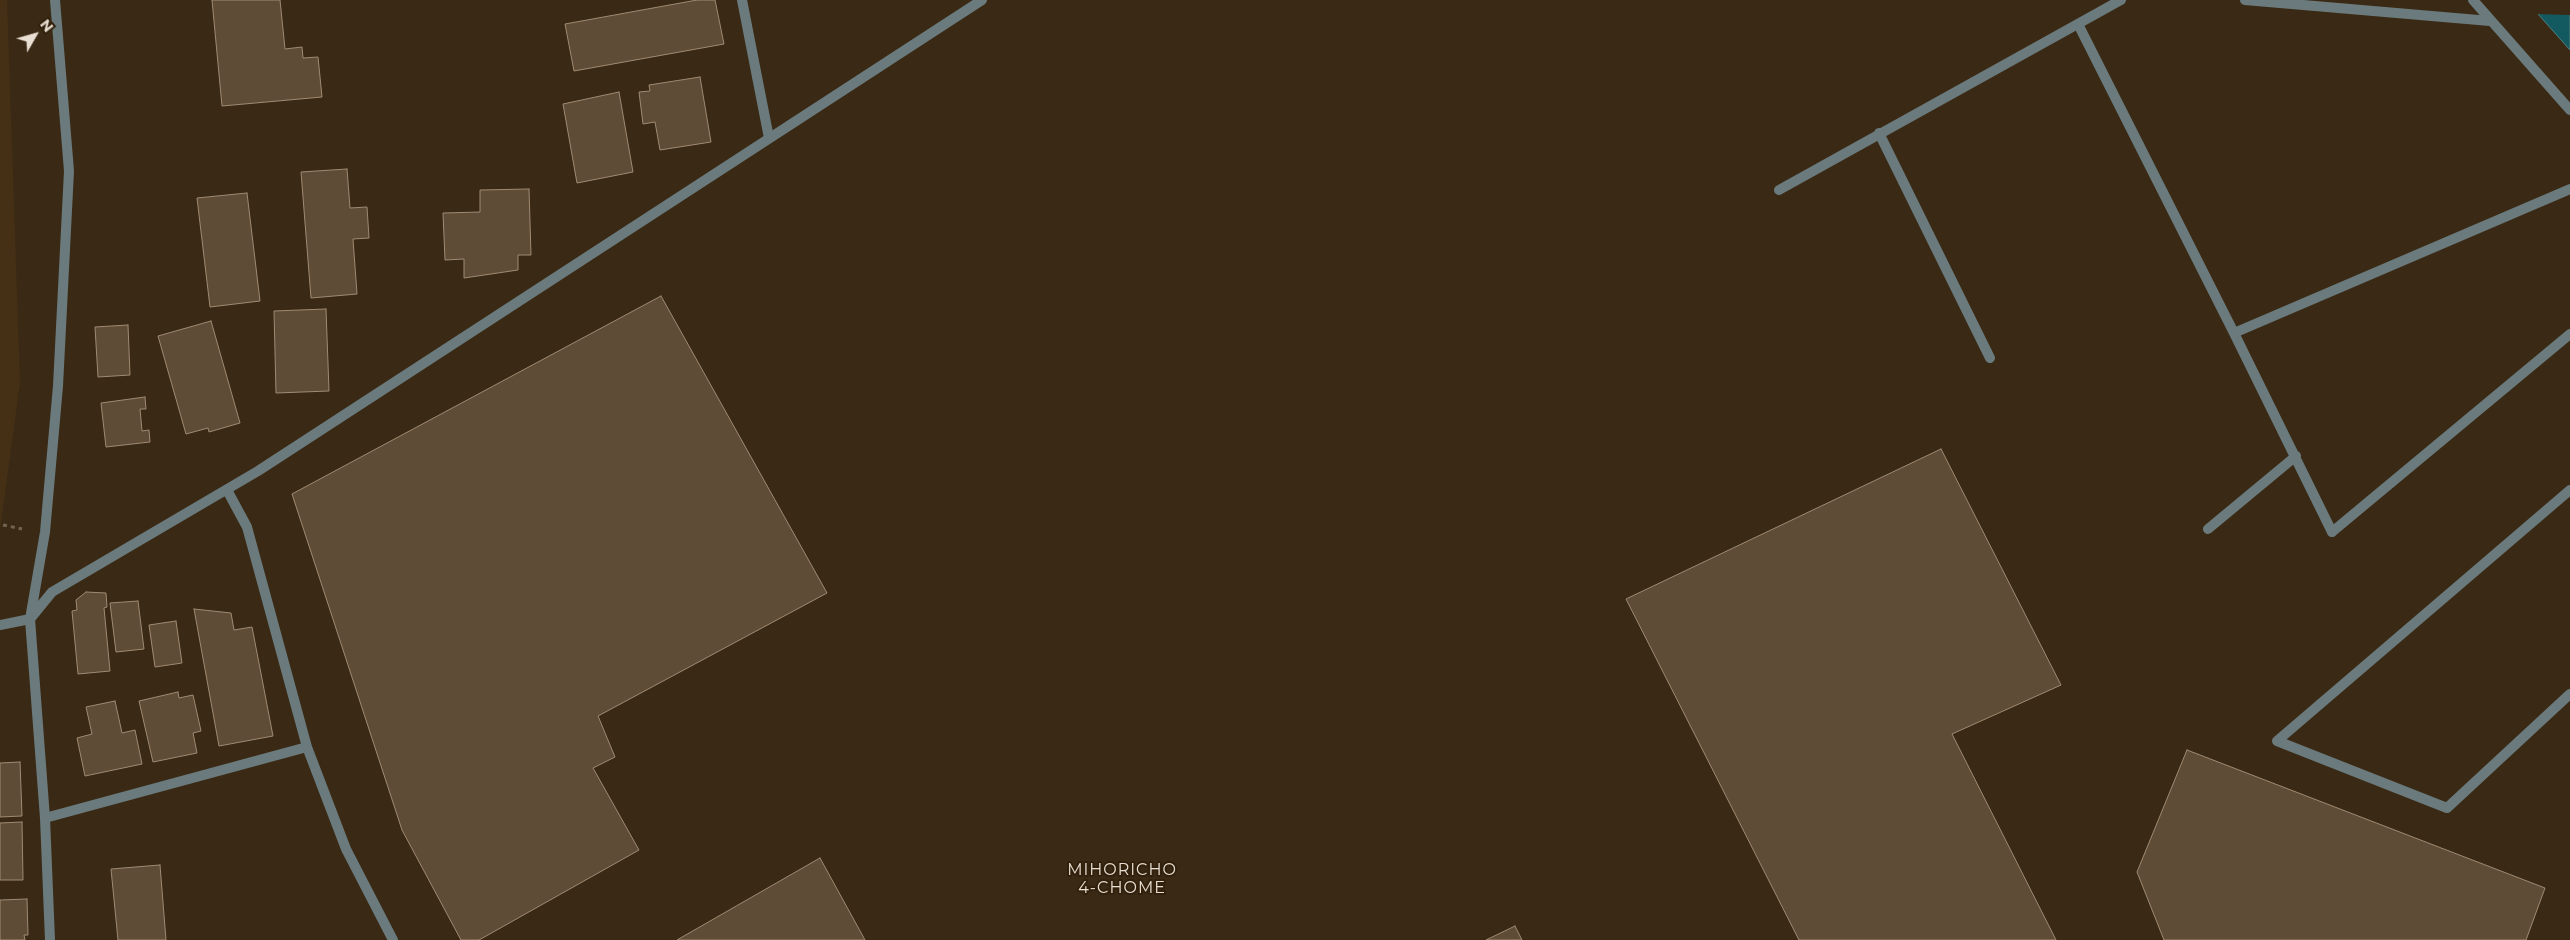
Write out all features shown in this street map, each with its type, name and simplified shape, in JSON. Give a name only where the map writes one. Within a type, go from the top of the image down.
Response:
[{"type":"street","points":[[50,940],[45,818],[30,619],[45,532],[58,386],[69,171],[55,0]]},
{"type":"street","points":[[742,0],[769,138]]},
{"type":"street","points":[[0,625],[30,619],[52,592],[228,490],[982,0]]},
{"type":"street","points":[[1779,190],[2121,0]]},
{"type":"street","points":[[2245,0],[2490,21]]},
{"type":"street","points":[[2473,0],[2570,110]]},
{"type":"street","points":[[2078,24],[2296,456],[2332,532],[2570,334]]},
{"type":"street","points":[[1879,133],[1990,358]]},
{"type":"street","points":[[2234,333],[2570,189]]},
{"type":"street","points":[[2208,529],[2296,456]]},
{"type":"street","points":[[228,490],[247,527],[307,747],[346,849],[393,940]]},
{"type":"street","points":[[2570,490],[2276,741],[2447,808],[2570,694]]},
{"type":"street","points":[[45,818],[307,747]]},
{"type":"shaded area","points":[[0,0],[7,0],[20,382],[0,530]]},
{"type":"water","points":[[2570,0],[2570,50],[2530,5]]},
{"type":"pier","points":[[2524,0],[2570,0],[2570,15],[2535,14]]},
{"type":"building","points":[[212,0],[280,0],[285,49],[302,47],[303,58],[318,57],[322,97],[222,106]]},
{"type":"building","points":[[697,0],[715,0],[724,44],[574,71],[565,24]]},
{"type":"building","points":[[700,77],[711,142],[660,150],[655,122],[643,124],[639,92],[650,91],[649,85]]},
{"type":"building","points":[[619,92],[633,172],[577,183],[563,104]]},
{"type":"building","points":[[347,169],[350,208],[367,207],[369,238],[353,239],[357,294],[311,298],[301,172]]},
{"type":"building","points":[[529,189],[531,255],[518,255],[518,270],[464,278],[464,259],[445,260],[443,213],[480,212],[480,190]]},
{"type":"building","points":[[247,193],[260,301],[210,307],[197,198]]},
{"type":"building","points":[[661,296],[827,593],[598,716],[615,757],[593,768],[639,850],[479,940],[461,940],[402,830],[292,494]]},
{"type":"building","points":[[326,309],[329,391],[276,393],[274,311]]},
{"type":"building","points":[[211,321],[240,423],[209,432],[208,428],[186,434],[158,336]]},
{"type":"building","points":[[128,325],[130,375],[98,377],[95,327]]},
{"type":"building","points":[[145,397],[146,409],[140,409],[142,431],[149,430],[150,442],[106,447],[101,403]]},
{"type":"building","points":[[1941,449],[2061,685],[1952,734],[2056,940],[1799,940],[1626,599]]},
{"type":"building","points":[[86,592],[106,593],[107,607],[104,608],[110,671],[78,674],[72,611],[77,610],[76,600]]},
{"type":"building","points":[[138,601],[144,649],[116,652],[110,603]]},
{"type":"building","points":[[194,609],[231,613],[234,630],[252,627],[273,736],[219,746]]},
{"type":"building","points":[[176,621],[182,663],[155,667],[149,625]]},
{"type":"building","points":[[178,692],[179,698],[193,695],[201,731],[193,733],[197,753],[153,762],[139,701]]},
{"type":"building","points":[[115,701],[122,733],[135,730],[142,764],[85,776],[77,738],[92,734],[86,707]]},
{"type":"building","points":[[2187,750],[2545,888],[2526,940],[2164,940],[2137,872]]},
{"type":"building","points":[[20,762],[22,816],[0,817],[0,763]]},
{"type":"building","points":[[22,822],[23,880],[0,880],[0,823]]},
{"type":"building","points":[[820,858],[865,940],[677,940]]},
{"type":"building","points":[[160,865],[166,940],[118,940],[111,869]]},
{"type":"building","points":[[27,899],[28,935],[24,935],[25,940],[0,940],[0,900]]},
{"type":"building","points":[[1515,926],[1522,940],[1486,940]]},
{"type":"district","name":"MIHORICHO 4-CHOME","points":[[1122,879]]}]
